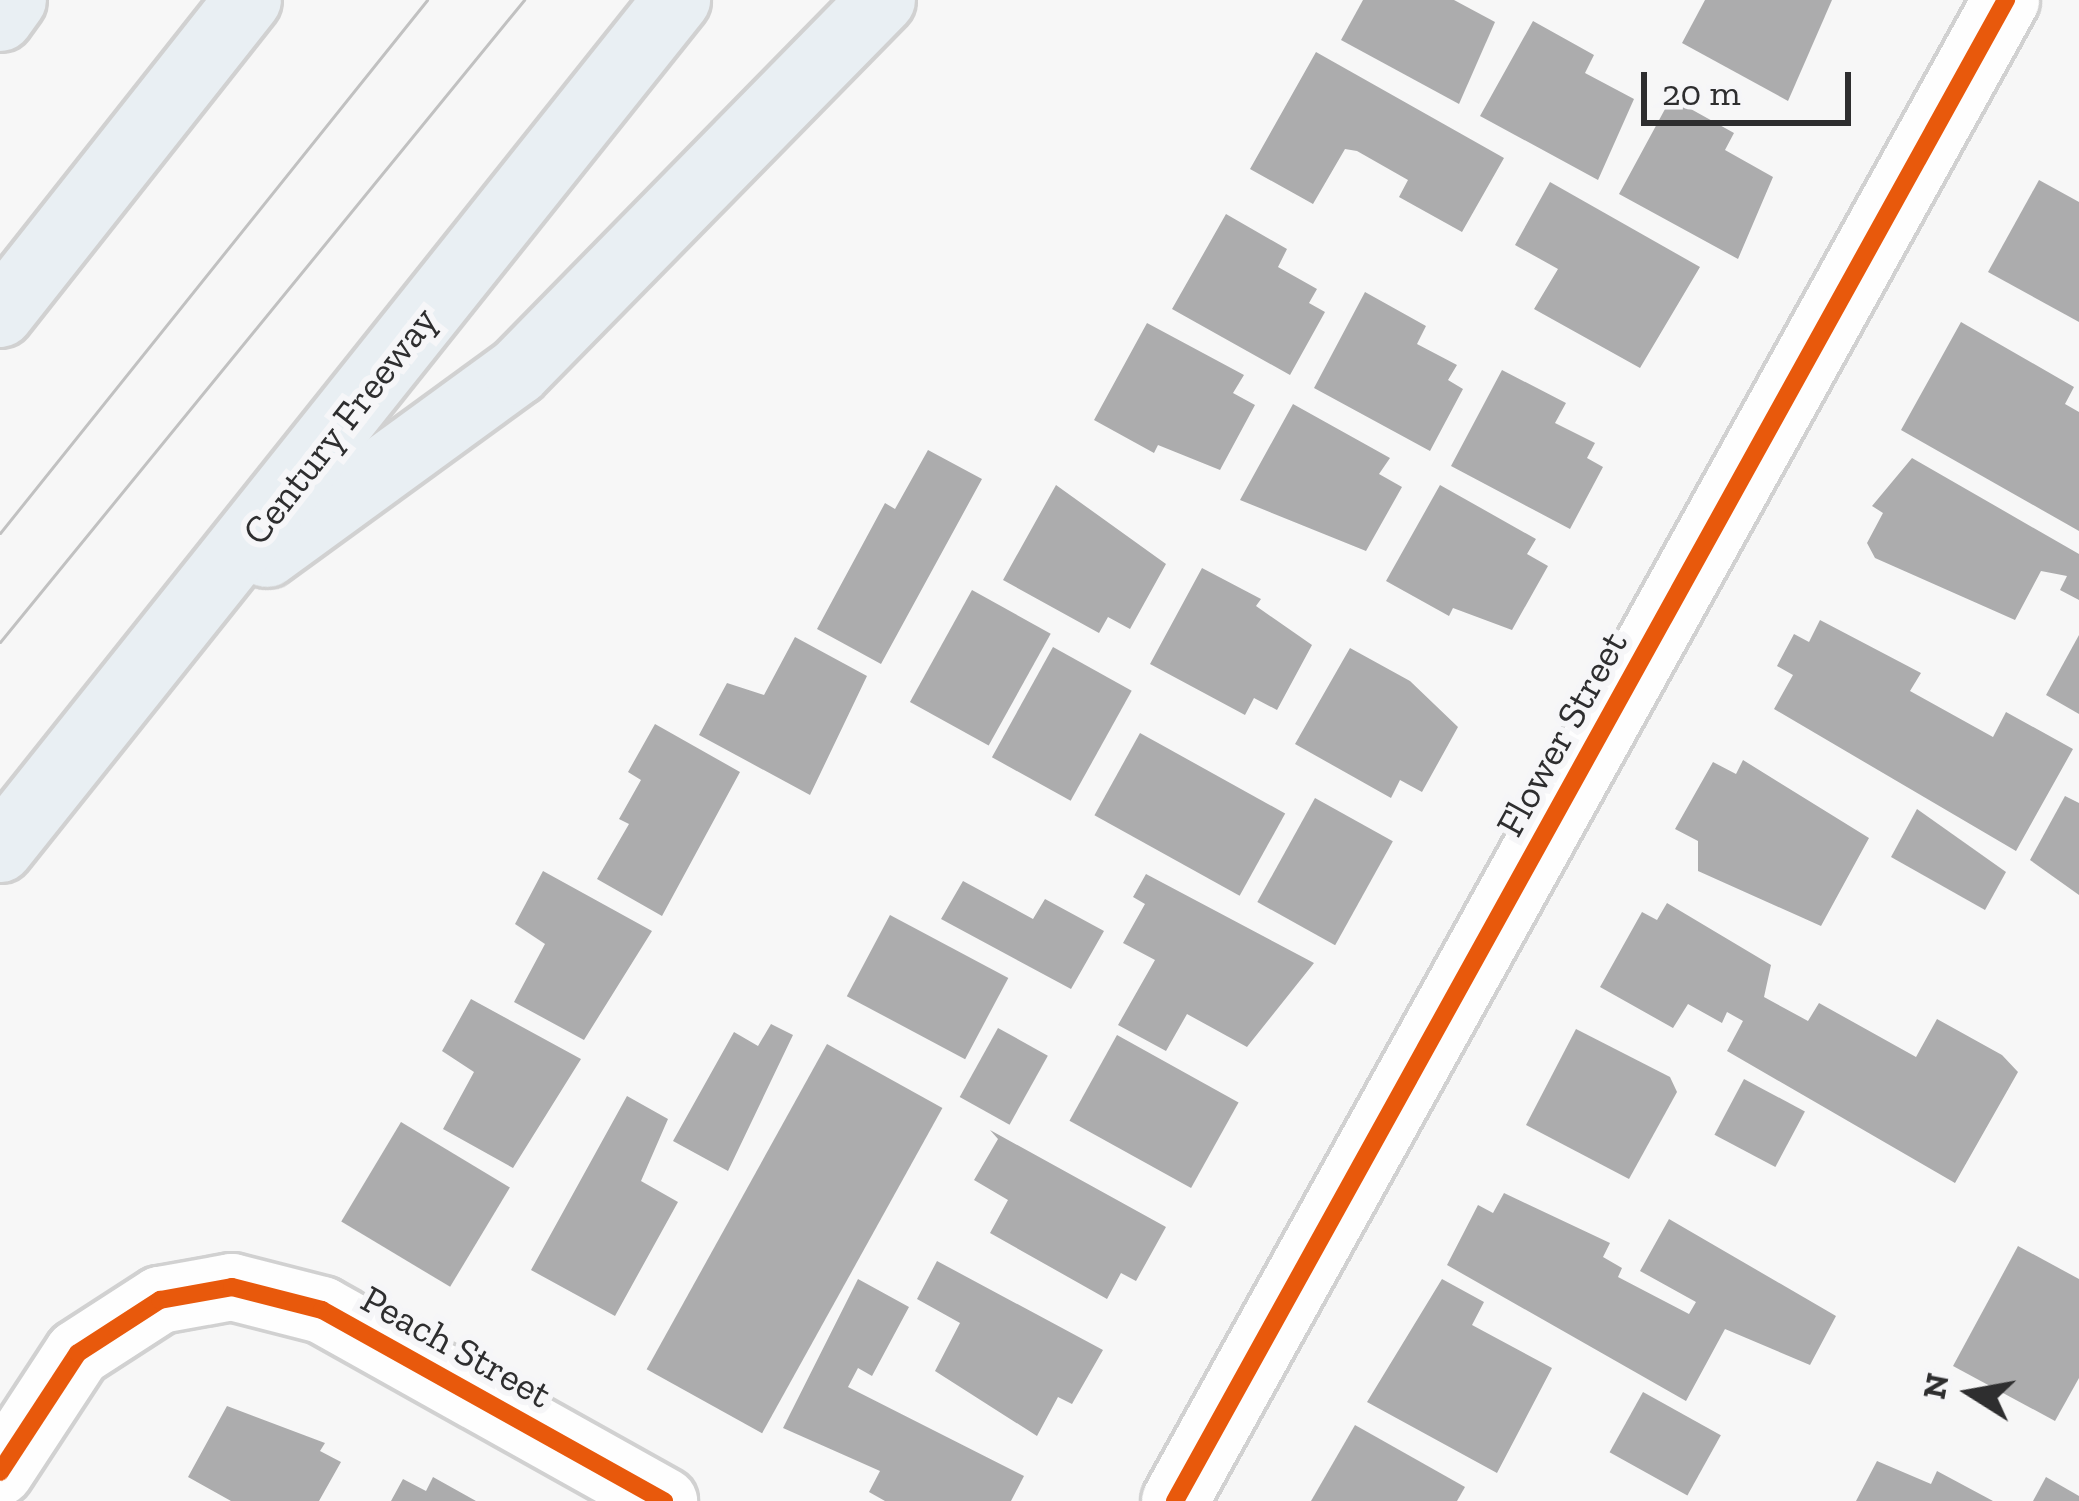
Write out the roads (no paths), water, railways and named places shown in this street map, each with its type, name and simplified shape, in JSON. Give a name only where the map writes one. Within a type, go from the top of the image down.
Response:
[{"type":"highway","points":[[0,18],[13,0]]},
{"type":"highway","points":[[0,314],[248,0]]},
{"type":"highway","name":"Century Freeway","points":[[0,849],[677,0]]},
{"type":"highway","points":[[201,602],[517,372],[882,0]]},
{"type":"street","name":"Flower Street","points":[[1174,1501],[2006,0]]},
{"type":"street","name":"Peach Street","points":[[0,1472],[78,1353],[160,1300],[203,1288],[261,1290],[322,1310],[664,1501]]},
{"type":"tram line","points":[[0,533],[427,0]]},
{"type":"tram line","points":[[0,642],[524,0]]}]
